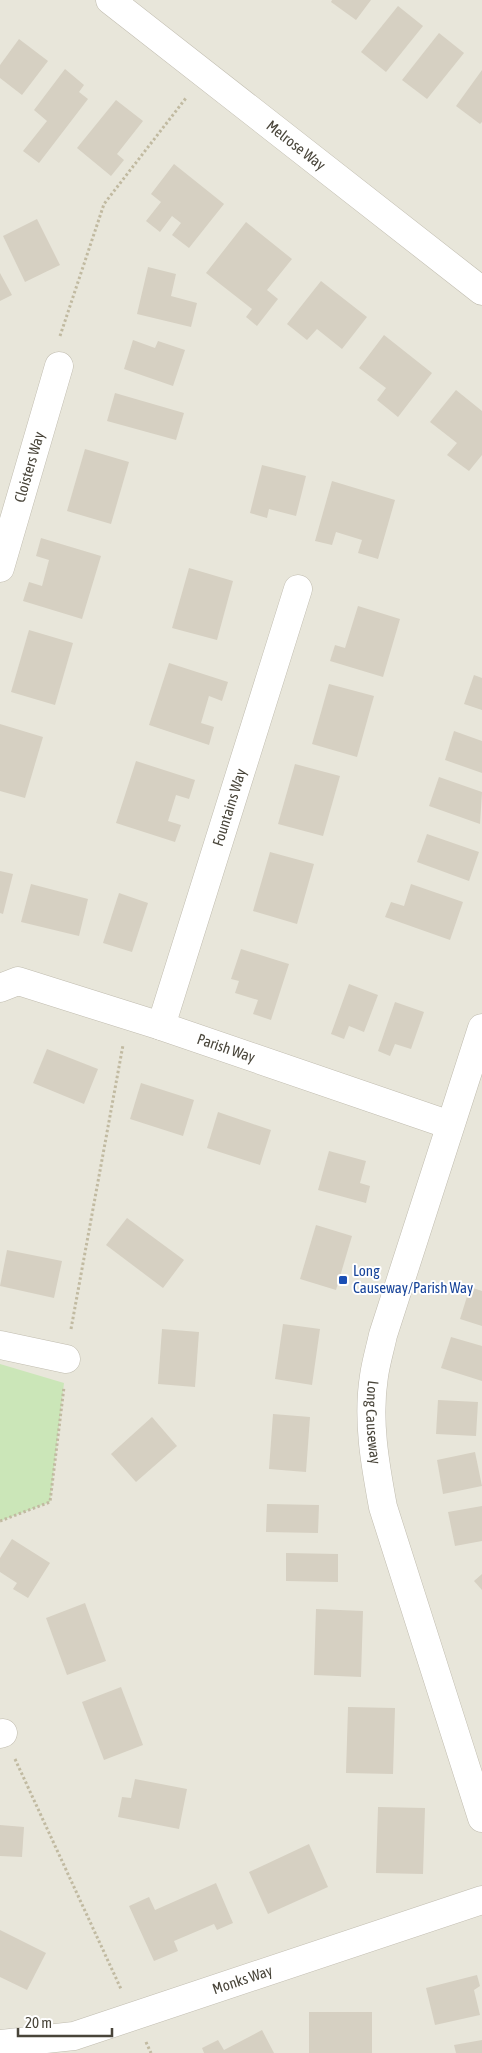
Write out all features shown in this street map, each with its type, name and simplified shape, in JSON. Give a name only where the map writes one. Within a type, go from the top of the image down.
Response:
[{"type":"street","name":"Melrose Way","points":[[110,0],[482,291]]},
{"type":"street","name":"Cloisters Way","points":[[0,568],[59,366]]},
{"type":"street","name":"Fountains Way","points":[[161,1026],[298,589]]},
{"type":"street","name":"Parish Way","points":[[0,988],[18,981],[161,1026],[450,1125]]},
{"type":"street","name":"Long Causeway","points":[[482,1028],[383,1335],[374,1377],[371,1421],[382,1507],[482,1818]]},
{"type":"street","points":[[0,1345],[66,1359]]},
{"type":"street","name":"Monks Way","points":[[0,2044],[74,2036],[482,1900]]},
{"type":"path","points":[[59,366],[56,350],[104,204],[205,74]]},
{"type":"path","points":[[0,1521],[50,1502],[66,1359],[128,1016]]},
{"type":"path","points":[[2,1734],[151,2053]]},
{"type":"shaded area","points":[[0,0],[482,0],[482,2053],[0,2053]]},
{"type":"green space","points":[[0,1364],[64,1383],[50,1502],[0,1521]]},
{"type":"building","points":[[332,0],[371,0],[356,20],[331,2]]},
{"type":"building","points":[[398,6],[423,26],[386,72],[361,52]]},
{"type":"building","points":[[439,33],[464,53],[427,99],[402,80]]},
{"type":"building","points":[[19,39],[48,61],[22,95],[0,78],[0,65]]},
{"type":"building","points":[[65,69],[84,85],[79,92],[88,99],[39,163],[23,151],[47,121],[34,110]]},
{"type":"building","points":[[482,70],[482,122],[480,124],[456,106]]},
{"type":"building","points":[[116,100],[143,121],[117,154],[124,160],[111,176],[77,148]]},
{"type":"building","points":[[174,164],[224,204],[189,248],[172,235],[181,223],[172,216],[160,232],[146,221],[161,202],[151,194]]},
{"type":"building","points":[[37,219],[60,265],[25,282],[3,236]]},
{"type":"building","points":[[246,222],[292,259],[267,290],[278,299],[257,326],[246,317],[252,309],[206,273]]},
{"type":"building","points":[[148,267],[176,274],[171,296],[197,303],[191,327],[137,314]]},
{"type":"building","points":[[0,273],[12,295],[0,301]]},
{"type":"building","points":[[321,281],[367,317],[342,349],[317,329],[307,340],[287,324]]},
{"type":"building","points":[[384,335],[432,373],[398,417],[377,400],[386,388],[359,368]]},
{"type":"building","points":[[133,340],[155,348],[158,341],[185,350],[173,386],[124,369]]},
{"type":"building","points":[[456,390],[482,411],[482,455],[469,471],[447,455],[457,443],[430,422]]},
{"type":"building","points":[[115,393],[184,413],[176,440],[107,421]]},
{"type":"building","points":[[85,449],[129,462],[111,524],[67,511]]},
{"type":"building","points":[[262,465],[306,476],[296,516],[269,509],[267,518],[250,513]]},
{"type":"building","points":[[332,481],[395,500],[378,559],[358,553],[362,540],[336,532],[332,545],[315,541]]},
{"type":"building","points":[[41,538],[101,556],[82,619],[23,601],[29,582],[42,586],[49,560],[36,556]]},
{"type":"building","points":[[189,568],[233,581],[217,640],[172,628]]},
{"type":"building","points":[[358,606],[400,619],[383,677],[330,661],[335,645],[345,648]]},
{"type":"building","points":[[29,630],[73,643],[55,705],[11,692]]},
{"type":"building","points":[[169,663],[228,682],[222,701],[209,696],[201,723],[214,727],[209,745],[149,725]]},
{"type":"building","points":[[474,675],[482,678],[482,710],[464,704]]},
{"type":"building","points":[[329,684],[374,696],[357,757],[312,744]]},
{"type":"building","points":[[0,724],[43,737],[25,798],[0,791]]},
{"type":"building","points":[[454,731],[482,741],[482,773],[445,760]]},
{"type":"building","points":[[136,761],[195,780],[189,799],[176,795],[168,821],[181,825],[175,842],[116,823]]},
{"type":"building","points":[[295,764],[340,776],[323,836],[278,824]]},
{"type":"building","points":[[439,777],[482,792],[480,824],[429,806]]},
{"type":"building","points":[[427,834],[479,852],[469,881],[417,862]]},
{"type":"building","points":[[270,852],[314,864],[297,924],[253,911]]},
{"type":"building","points":[[0,871],[13,874],[3,914],[0,913]]},
{"type":"building","points":[[31,884],[88,899],[79,936],[21,922]]},
{"type":"building","points":[[411,884],[463,902],[450,940],[385,917],[391,902],[404,906]]},
{"type":"building","points":[[119,893],[148,903],[132,952],[103,943]]},
{"type":"building","points":[[241,949],[289,964],[271,1020],[253,1014],[258,1000],[235,993],[239,981],[231,979]]},
{"type":"building","points":[[349,984],[378,995],[364,1032],[349,1026],[344,1039],[331,1034]]},
{"type":"building","points":[[395,1002],[424,1012],[411,1049],[395,1044],[390,1056],[378,1051]]},
{"type":"building","points":[[47,1049],[98,1069],[84,1104],[33,1083]]},
{"type":"building","points":[[141,1083],[194,1100],[183,1136],[130,1119]]},
{"type":"building","points":[[218,1112],[271,1130],[260,1165],[207,1148]]},
{"type":"building","points":[[329,1151],[366,1161],[360,1183],[370,1186],[366,1203],[318,1190]]},
{"type":"building","points":[[127,1218],[184,1260],[163,1288],[106,1245]]},
{"type":"building","points":[[316,1225],[352,1236],[336,1290],[300,1279]]},
{"type":"building","points":[[7,1250],[62,1261],[54,1298],[0,1286]]},
{"type":"building","points":[[470,1287],[482,1291],[482,1326],[460,1319]]},
{"type":"building","points":[[283,1324],[320,1329],[312,1385],[275,1379]]},
{"type":"building","points":[[162,1329],[199,1332],[195,1387],[158,1384]]},
{"type":"building","points":[[451,1337],[482,1346],[482,1381],[441,1368]]},
{"type":"building","points":[[438,1400],[478,1402],[476,1436],[436,1434]]},
{"type":"building","points":[[273,1414],[310,1417],[306,1472],[269,1469]]},
{"type":"building","points":[[152,1417],[177,1446],[136,1482],[111,1454]]},
{"type":"building","points":[[475,1452],[482,1486],[443,1494],[437,1460]]},
{"type":"building","points":[[267,1504],[319,1505],[318,1533],[266,1532]]},
{"type":"building","points":[[482,1506],[482,1541],[455,1546],[448,1512]]},
{"type":"building","points":[[12,1539],[50,1563],[28,1598],[13,1589],[17,1583],[0,1572],[0,1558]]},
{"type":"building","points":[[286,1553],[338,1554],[338,1582],[286,1581]]},
{"type":"building","points":[[482,1574],[482,1590],[474,1581]]},
{"type":"building","points":[[85,1603],[106,1661],[67,1675],[46,1618]]},
{"type":"building","points":[[316,1609],[363,1611],[361,1677],[314,1675]]},
{"type":"building","points":[[121,1687],[143,1745],[104,1760],[82,1702]]},
{"type":"building","points":[[348,1707],[395,1708],[393,1774],[346,1773]]},
{"type":"building","points":[[135,1779],[187,1789],[179,1829],[118,1817],[122,1797],[131,1798]]},
{"type":"building","points":[[378,1807],[425,1808],[423,1874],[376,1873]]},
{"type":"building","points":[[0,1825],[24,1827],[22,1857],[0,1856]]},
{"type":"building","points":[[309,1844],[328,1887],[268,1914],[249,1872]]},
{"type":"building","points":[[216,1883],[233,1923],[217,1930],[214,1924],[174,1941],[178,1951],[154,1961],[129,1906],[149,1897],[155,1910]]},
{"type":"building","points":[[0,1930],[46,1953],[27,1990],[0,1977]]},
{"type":"building","points":[[477,1975],[480,1986],[474,1990],[480,2015],[435,2025],[426,1988]]},
{"type":"building","points":[[309,2012],[372,2012],[372,2053],[309,2053]]},
{"type":"building","points":[[262,2030],[274,2053],[204,2053],[202,2048],[218,2040],[224,2050]]},
{"type":"building","points":[[482,2040],[482,2053],[456,2053],[454,2045]]},
{"type":"place","name":"Long Causeway/Parish Way","points":[[343,1280]]}]
